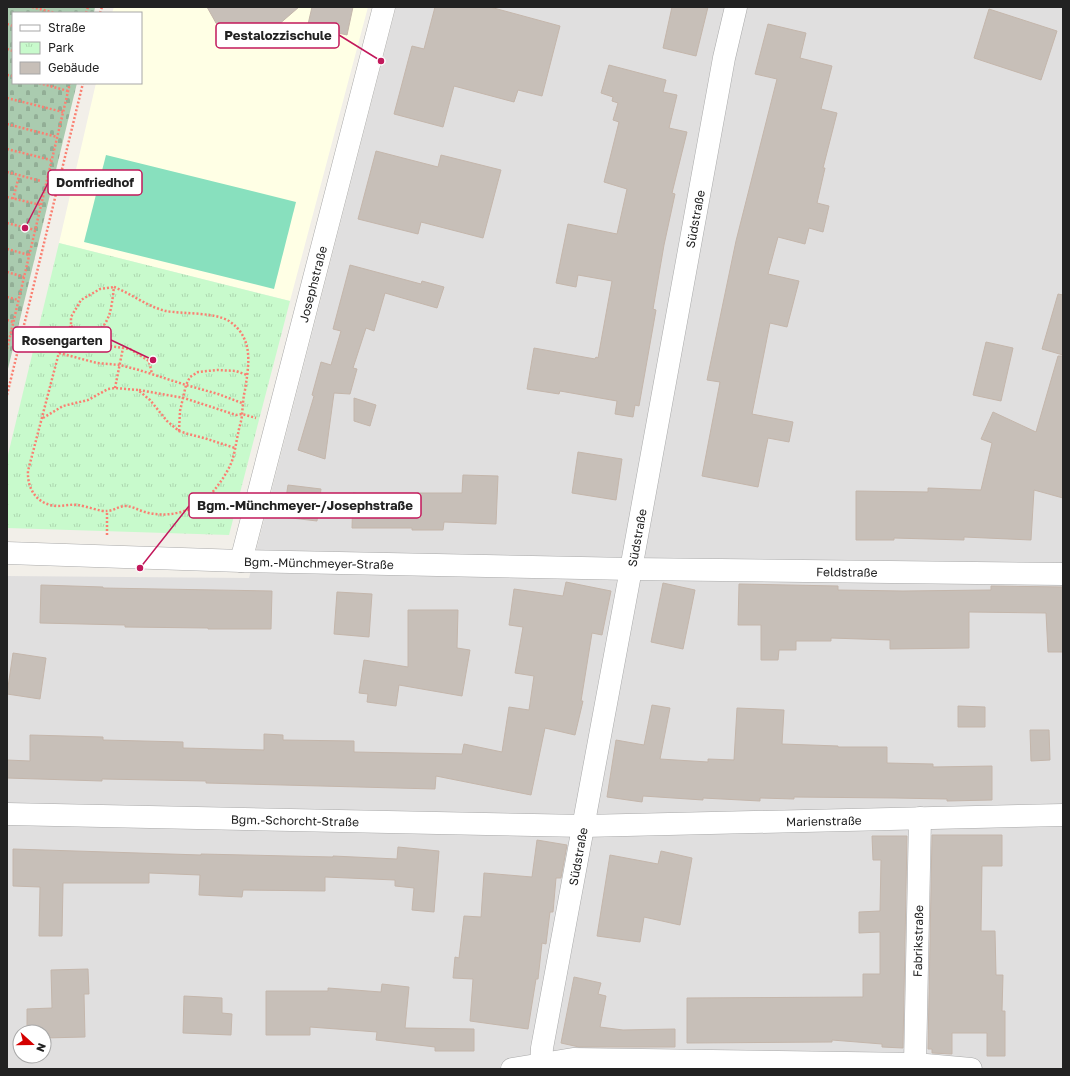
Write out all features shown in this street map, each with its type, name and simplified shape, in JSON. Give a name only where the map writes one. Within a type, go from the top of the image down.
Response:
[{"type":"street","name":"Josephstraße","points":[[240,560],[277,423],[384,7]]},
{"type":"street","name":"Südstraße","points":[[541,1066],[542,1048],[632,569],[724,58],[736,7]]},
{"type":"street","name":"Bgm.-Münchmeyer-Straße","points":[[7,553],[632,569]]},
{"type":"street","name":"Feldstraße","points":[[632,569],[1063,574]]},
{"type":"street","name":"Bgm.-Schorcht-Straße","points":[[7,814],[584,826]]},
{"type":"street","name":"Marienstraße","points":[[584,826],[1063,815]]},
{"type":"street","name":"Fabrikstraße","points":[[915,1064],[920,818]]},
{"type":"street","points":[[512,1069],[541,1066],[573,1059],[915,1064],[971,1069]]},
{"type":"path","points":[[32,7],[51,12]]},
{"type":"path","points":[[43,84],[68,90]]},
{"type":"path","points":[[7,350],[70,84]]},
{"type":"path","points":[[7,395],[83,84]]},
{"type":"path","points":[[7,98],[63,112]]},
{"type":"path","points":[[7,124],[57,137]]},
{"type":"path","points":[[7,149],[51,160]]},
{"type":"path","points":[[7,172],[41,181]]},
{"type":"path","points":[[13,199],[19,176]]},
{"type":"path","points":[[7,197],[41,205]]},
{"type":"path","points":[[7,223],[35,230]]},
{"type":"path","points":[[7,249],[29,254]]},
{"type":"path","points":[[7,272],[24,277]]},
{"type":"path","points":[[92,338],[104,328],[111,313],[114,287]]},
{"type":"path","points":[[114,287],[165,311],[208,315],[228,321],[245,339],[249,354],[247,375],[242,403],[242,414],[232,461],[225,476],[198,505],[185,512],[159,515],[129,506],[122,506],[107,511],[73,504],[50,506],[41,502],[34,494],[28,482],[28,472],[63,337],[71,326],[71,317],[81,300],[100,289],[114,287]]},
{"type":"path","points":[[7,297],[18,300]]},
{"type":"path","points":[[7,320],[14,322]]},
{"type":"path","points":[[71,326],[110,346],[130,349],[150,361],[152,374]]},
{"type":"path","points":[[116,388],[123,348]]},
{"type":"path","points":[[59,353],[97,363],[120,365],[186,386],[218,394],[242,403]]},
{"type":"path","points":[[180,430],[180,411],[186,386],[190,377],[198,372],[224,370],[236,371],[247,375]]},
{"type":"path","points":[[42,418],[63,406],[88,400],[108,389],[116,388],[138,390],[184,398],[236,415],[242,414],[277,423]]},
{"type":"path","points":[[138,390],[150,400],[167,421],[180,430],[188,434],[235,448]]},
{"type":"path","points":[[107,511],[107,536]]},
{"type":"shaded area","points":[[114,7],[368,7],[290,301],[59,243],[96,84],[142,84],[142,12],[112,12]]},
{"type":"shaded area","points":[[396,7],[1063,7],[1063,1069],[7,1069],[7,576],[249,578]]},
{"type":"green space","points":[[7,7],[95,7],[94,12],[12,12],[12,84],[77,84],[7,373]]},
{"type":"green space","points":[[106,155],[296,202],[274,289],[84,242]]},
{"type":"green space","points":[[59,243],[290,301],[229,535],[7,528],[7,459]]},
{"type":"building","points":[[207,7],[299,7],[270,32],[262,36],[245,39],[222,30],[216,23]]},
{"type":"building","points":[[312,7],[353,7],[347,35],[325,30],[323,37],[306,33]]},
{"type":"building","points":[[435,7],[490,7],[560,26],[542,96],[518,90],[514,102],[454,86],[443,127],[394,114],[412,46],[424,49]]},
{"type":"building","points":[[672,7],[708,7],[696,56],[663,48]]},
{"type":"building","points":[[989,9],[1057,31],[1041,80],[974,58]]},
{"type":"building","points":[[768,24],[806,33],[800,58],[832,66],[821,109],[837,113],[823,168],[825,168],[817,203],[829,206],[823,232],[809,228],[805,244],[778,237],[768,274],[799,281],[787,327],[770,323],[752,414],[793,422],[789,442],[768,438],[758,487],[702,476],[720,382],[707,380],[736,241],[777,79],[755,74]]},
{"type":"building","points":[[609,65],[666,80],[663,92],[677,95],[669,128],[687,132],[672,193],[675,194],[664,245],[653,309],[656,310],[639,406],[635,405],[633,417],[615,414],[617,401],[560,391],[559,394],[527,389],[534,348],[595,359],[596,357],[598,358],[612,281],[578,275],[576,287],[556,283],[568,224],[617,234],[627,189],[604,182],[619,122],[613,120],[618,103],[612,101],[613,97],[601,93]]},
{"type":"building","points":[[376,151],[438,167],[441,155],[501,170],[483,238],[421,222],[418,234],[358,219]]},
{"type":"building","points":[[350,265],[421,284],[422,281],[444,287],[437,308],[385,293],[374,331],[366,328],[353,368],[357,369],[350,394],[334,393],[325,459],[298,450],[314,396],[312,395],[321,362],[331,365],[341,331],[333,329]]},
{"type":"building","points":[[1058,294],[1063,295],[1063,355],[1042,349]]},
{"type":"building","points":[[986,342],[1013,348],[1001,401],[973,395]]},
{"type":"building","points":[[1058,356],[1063,356],[1063,498],[1034,490],[1031,540],[964,537],[964,540],[894,538],[894,540],[856,540],[856,491],[928,492],[928,488],[981,490],[992,443],[981,439],[993,412],[1036,432]]},
{"type":"building","points":[[354,398],[376,405],[370,426],[354,421]]},
{"type":"building","points":[[578,452],[622,459],[616,500],[572,493]]},
{"type":"building","points":[[463,475],[498,476],[496,524],[444,522],[443,530],[412,530],[412,528],[352,528],[353,493],[415,501],[417,493],[462,493]]},
{"type":"building","points":[[288,485],[321,489],[317,521],[283,517]]},
{"type":"building","points":[[566,582],[611,591],[602,635],[592,633],[581,701],[583,701],[575,735],[545,728],[531,795],[436,776],[435,789],[206,783],[206,781],[102,779],[102,781],[7,778],[7,760],[30,761],[30,735],[103,737],[103,740],[183,742],[183,748],[264,750],[264,734],[283,735],[283,740],[354,741],[354,752],[462,754],[464,744],[502,752],[509,707],[529,710],[534,676],[515,673],[523,627],[509,625],[514,589],[563,596]]},
{"type":"building","points":[[663,583],[695,590],[683,649],[651,642]]},
{"type":"building","points":[[739,584],[838,586],[838,590],[903,591],[991,590],[991,586],[1063,587],[1063,652],[1048,652],[1046,613],[969,612],[969,648],[890,649],[890,640],[831,638],[831,641],[796,641],[796,650],[779,650],[778,660],[761,660],[761,625],[738,625]]},
{"type":"building","points":[[41,585],[103,588],[272,591],[271,629],[125,627],[125,625],[40,623]]},
{"type":"building","points":[[337,592],[372,594],[369,637],[334,634]]},
{"type":"building","points":[[408,610],[458,610],[457,648],[470,650],[462,696],[399,685],[396,706],[367,702],[368,694],[359,693],[364,660],[408,667]]},
{"type":"building","points":[[13,653],[46,658],[40,699],[7,694]]},
{"type":"building","points":[[652,705],[670,708],[660,759],[708,762],[708,759],[734,760],[737,708],[784,710],[782,744],[838,747],[887,747],[887,763],[933,764],[933,767],[992,766],[992,800],[947,801],[947,799],[794,797],[794,799],[760,798],[760,801],[703,798],[703,800],[643,796],[642,802],[607,797],[616,740],[644,745]]},
{"type":"building","points":[[958,706],[985,707],[985,727],[958,727]]},
{"type":"building","points":[[1030,730],[1049,730],[1050,760],[1031,761]]},
{"type":"building","points":[[932,835],[1002,835],[1002,866],[982,866],[981,931],[995,931],[996,975],[1003,975],[1002,1011],[1005,1011],[1005,1056],[987,1056],[987,1033],[952,1033],[952,1054],[932,1053],[932,1049],[928,1049]]},
{"type":"building","points":[[872,836],[907,836],[903,1048],[882,1047],[882,1044],[832,1040],[832,1042],[687,1043],[687,998],[863,997],[863,974],[880,974],[880,932],[859,933],[859,912],[880,911],[881,860],[873,860]]},
{"type":"building","points":[[537,840],[567,845],[561,878],[556,878],[553,912],[550,912],[546,944],[542,943],[538,979],[536,979],[528,1029],[470,1021],[473,979],[453,978],[455,957],[459,958],[464,916],[481,917],[484,873],[532,877]]},
{"type":"building","points":[[398,847],[439,851],[434,912],[412,910],[414,888],[395,886],[395,880],[325,877],[325,891],[243,890],[242,897],[199,895],[200,875],[149,873],[149,883],[63,883],[62,936],[39,936],[40,887],[13,886],[13,849],[201,855],[333,856],[397,859]]},
{"type":"building","points":[[661,851],[692,858],[680,925],[644,917],[640,942],[597,936],[610,855],[658,864]]},
{"type":"building","points":[[88,969],[89,994],[84,994],[85,1037],[52,1038],[52,1024],[27,1024],[27,1009],[52,1008],[51,970]]},
{"type":"building","points":[[574,977],[601,983],[598,994],[606,996],[600,1027],[623,1030],[675,1029],[675,1047],[579,1047],[561,1043]]},
{"type":"building","points":[[382,984],[409,987],[405,1028],[474,1029],[474,1051],[435,1051],[435,1047],[376,1040],[377,1032],[310,1027],[310,1035],[266,1035],[266,991],[328,991],[328,988],[381,992]]},
{"type":"building","points":[[184,996],[222,998],[222,1013],[232,1014],[231,1035],[183,1033]]},
{"type":"place","name":"Pestalozzischule","points":[[381,61]]},
{"type":"place","name":"Domfriedhof","points":[[25,228]]},
{"type":"place","name":"Rosengarten","points":[[153,360]]},
{"type":"place","name":"Bgm.-Münchmeyer-/Josephstraße","points":[[140,568]]}]
